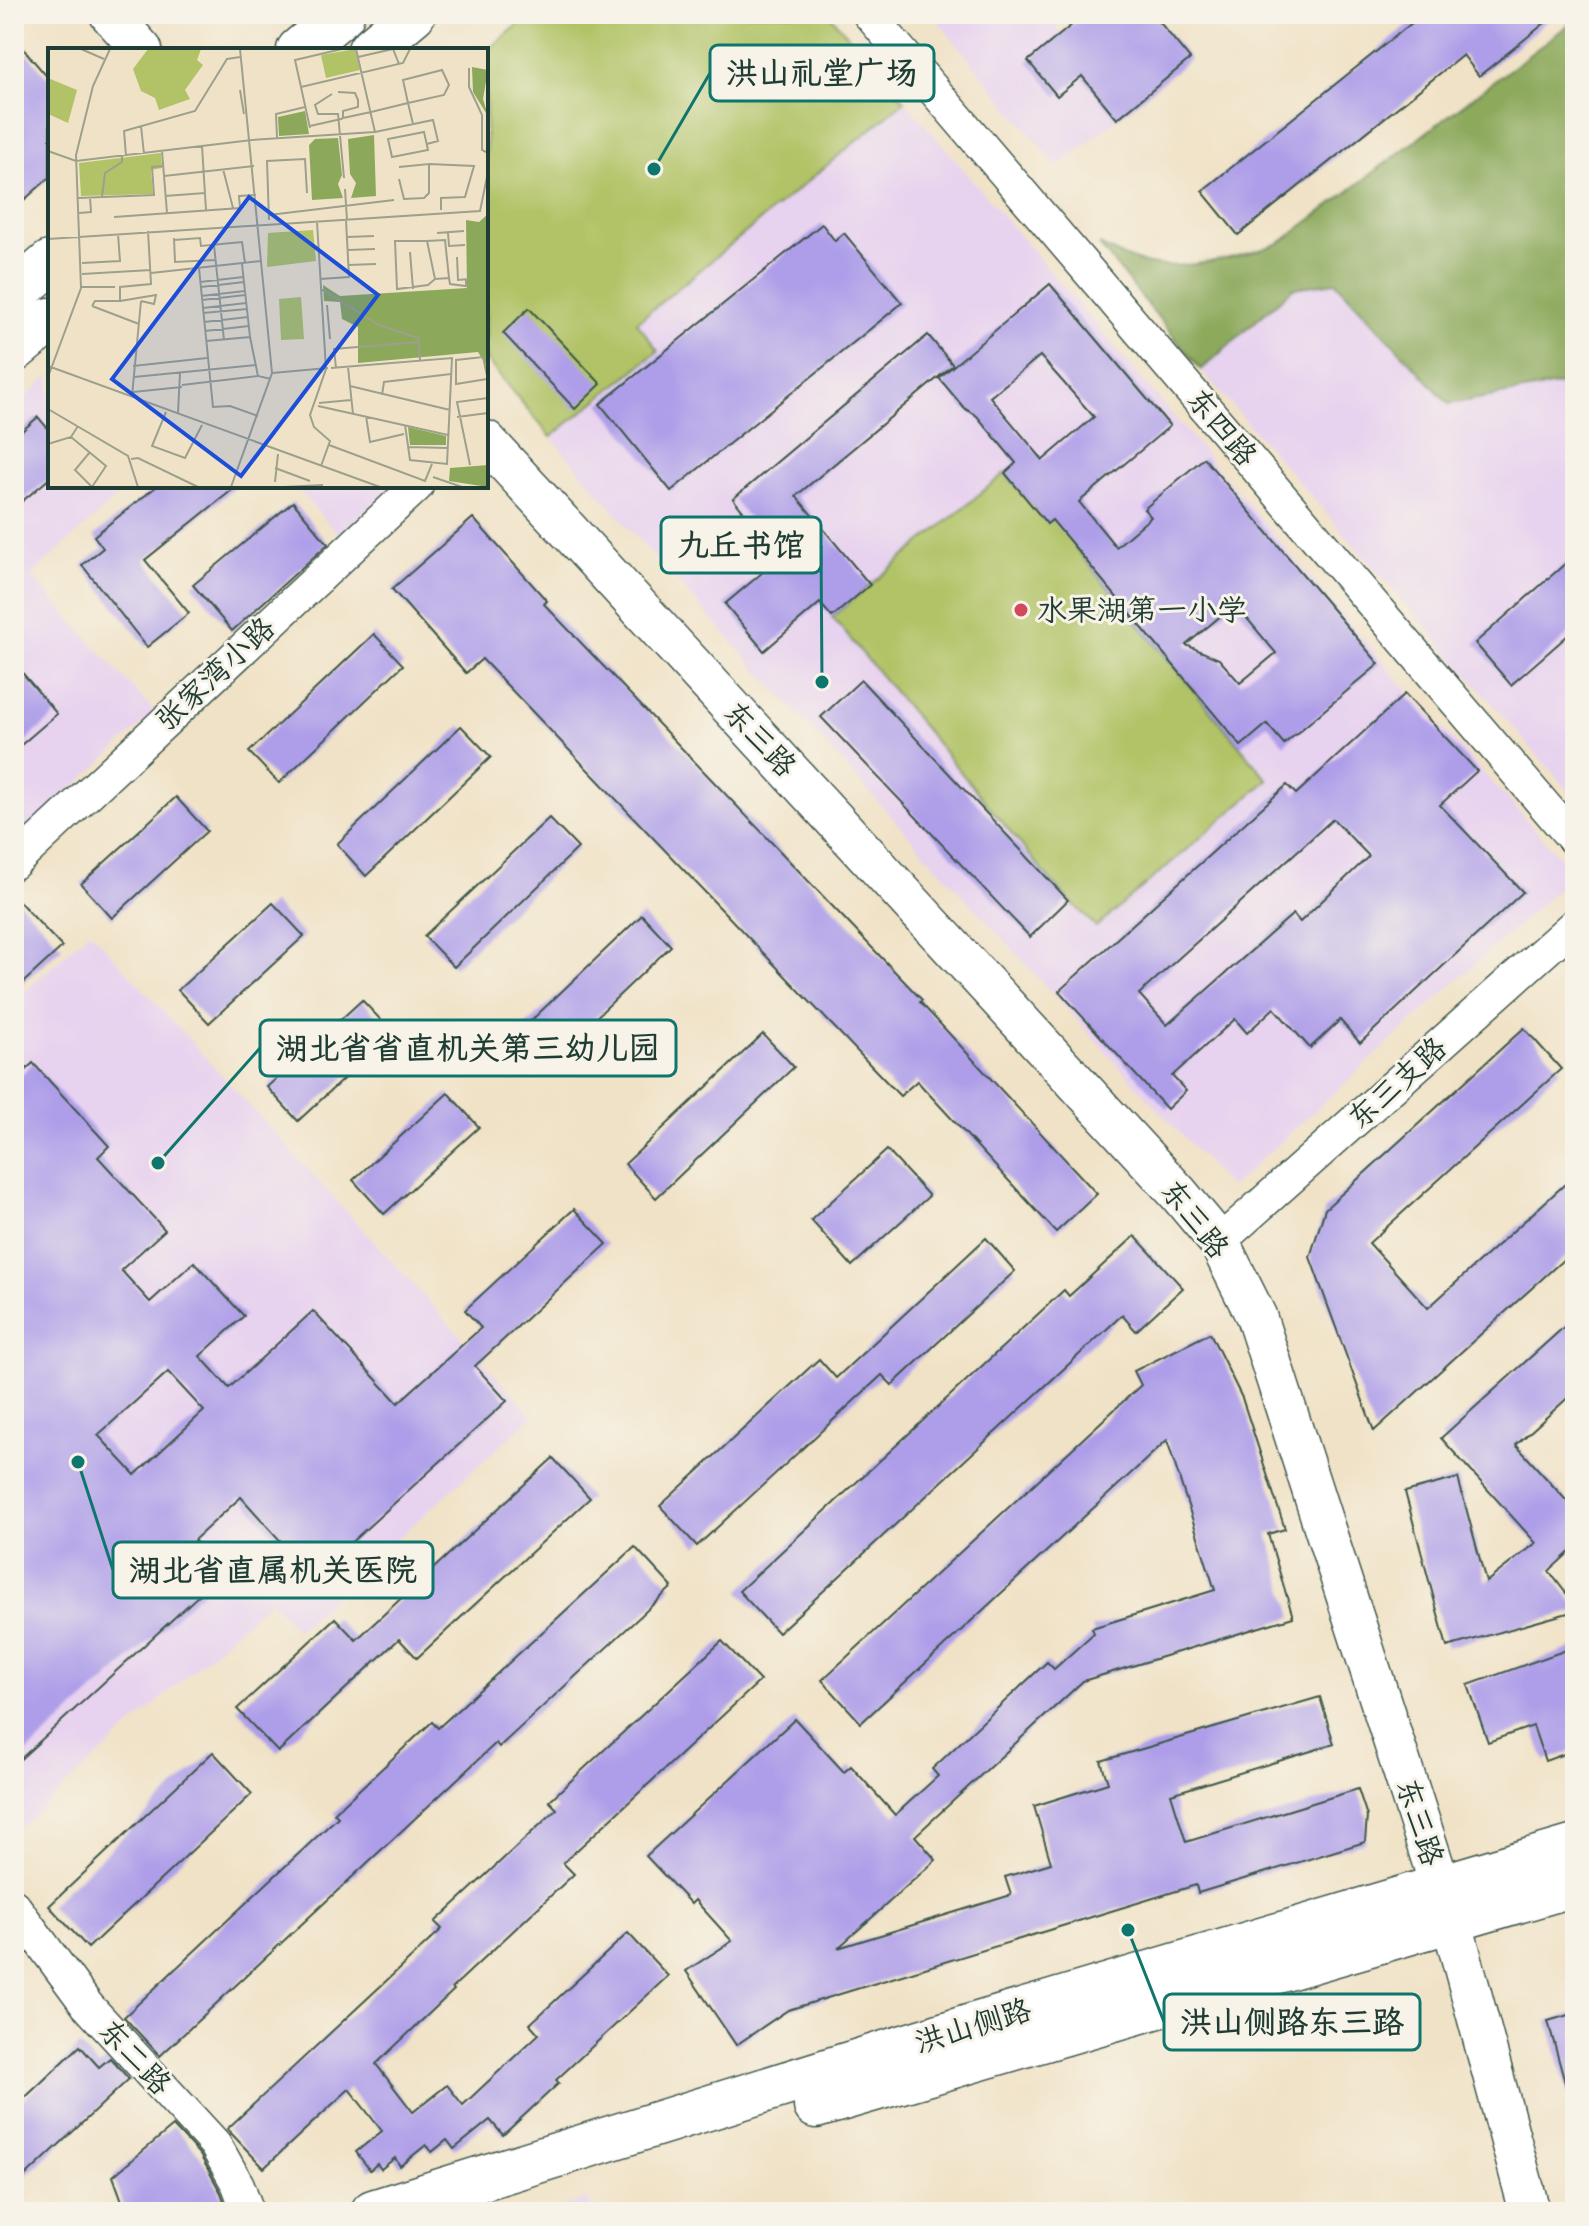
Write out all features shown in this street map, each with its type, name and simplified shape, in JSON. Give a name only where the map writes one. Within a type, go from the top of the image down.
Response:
[{"type":"main road","points":[[301,48],[342,14]]},
{"type":"main road","points":[[372,48],[413,14]]},
{"type":"main road","points":[[14,294],[48,265]]},
{"type":"main road","points":[[14,350],[48,322]]},
{"type":"main road","name":"洪山侧路","points":[[474,2212],[904,2080],[1446,1902],[1575,1847]]},
{"type":"main road","name":"洪山侧路","points":[[373,2212],[990,2021],[1446,1902],[1575,1884]]},
{"type":"street","points":[[110,14],[140,48]]},
{"type":"street","name":"东四路","points":[[869,14],[1575,841]]},
{"type":"street","name":"东三路","points":[[488,443],[1178,1193],[1219,1242],[1256,1316],[1446,1902],[1530,2212]]},
{"type":"street","name":"张家湾小路","points":[[14,863],[415,488]]},
{"type":"street","name":"东三支路","points":[[1219,1242],[1575,924]]},
{"type":"street","name":"东二路","points":[[14,1906],[87,2005],[215,2144],[233,2175],[248,2212]]},
{"type":"shaded area","points":[[932,14],[1045,14],[1061,33],[1028,61],[1082,76],[1117,119],[1058,167]]},
{"type":"shaded area","name":"水果湖第一小学","points":[[905,101],[1398,680],[1575,873],[1230,1188],[640,541],[551,437],[658,351],[636,322]]},
{"type":"shaded area","points":[[1336,282],[1449,404],[1575,382],[1575,798],[1201,370],[1293,287]]},
{"type":"shaded area","points":[[48,377],[48,488],[127,488],[31,576],[155,712],[14,844],[14,408]]},
{"type":"shaded area","points":[[296,488],[392,488],[339,535]]},
{"type":"shaded area","points":[[90,931],[533,1416],[297,1630],[270,1600],[14,1833],[14,1002]]},
{"type":"shaded area","points":[[589,2199],[592,2212],[545,2212]]},
{"type":"green space","points":[[531,14],[829,14],[905,101],[637,322],[658,351],[551,437],[488,362],[488,50]]},
{"type":"green space","points":[[1575,20],[1575,382],[1449,404],[1336,282],[1293,288],[1201,370],[1099,245],[1139,262],[1176,266],[1232,257],[1280,243]]},
{"type":"green space","points":[[1005,473],[1047,523],[1059,514],[1076,549],[1268,780],[1096,927],[1051,881],[832,617]]},
{"type":"building","points":[[1085,14],[1153,14],[1190,59],[1117,119],[1082,76],[1057,96],[1028,61]]},
{"type":"building","points":[[1423,14],[1556,14],[1479,76],[1463,55],[1238,235],[1202,191]]},
{"type":"building","points":[[14,38],[48,78],[48,179],[14,209]]},
{"type":"building","points":[[822,224],[835,241],[844,233],[902,303],[671,491],[600,404]]},
{"type":"building","points":[[1050,284],[1170,426],[1079,502],[1116,547],[1151,517],[1144,509],[1204,458],[1379,664],[1284,744],[1267,724],[1241,746],[1052,520],[1047,524],[1005,473],[1016,463],[977,416],[964,408],[939,378]],"holes":[[[1040,356],[1094,417],[1043,460],[990,397]],[[1235,604],[1276,653],[1240,683],[1219,659],[1186,645]]]},
{"type":"building","points":[[529,308],[601,384],[575,409],[503,333]]},
{"type":"building","points":[[928,335],[953,365],[796,496],[870,585],[832,617],[820,603],[764,651],[725,604],[781,557],[733,499]]},
{"type":"building","points":[[38,417],[48,429],[48,480],[14,508],[14,438]]},
{"type":"building","points":[[154,488],[235,488],[145,560],[189,613],[147,647],[82,565],[103,548],[94,536]]},
{"type":"building","points":[[293,502],[328,544],[232,631],[193,585]]},
{"type":"building","points":[[473,518],[547,601],[544,604],[922,1000],[920,1002],[1097,1194],[1056,1232],[917,1081],[900,1096],[482,659],[466,673],[392,589]]},
{"type":"building","points":[[1575,555],[1575,629],[1511,685],[1475,643]]},
{"type":"building","points":[[374,634],[403,665],[279,783],[249,752]]},
{"type":"building","points":[[14,663],[57,714],[14,751]]},
{"type":"building","points":[[861,680],[1068,900],[1030,937],[821,717]]},
{"type":"building","points":[[1405,694],[1477,771],[1440,805],[1523,892],[1360,1043],[1340,1020],[1310,1048],[1274,1008],[1247,1033],[1235,1019],[1172,1076],[1186,1091],[1167,1109],[1059,991],[1287,785],[1296,794]],"holes":[[[1333,819],[1369,856],[1300,922],[1293,914],[1167,1025],[1139,994]]]},
{"type":"building","points":[[461,726],[491,757],[366,876],[337,844]]},
{"type":"building","points":[[176,797],[207,831],[112,918],[81,884]]},
{"type":"building","points":[[549,818],[578,848],[454,967],[424,936]]},
{"type":"building","points":[[14,896],[62,947],[14,991]]},
{"type":"building","points":[[273,903],[304,936],[209,1023],[178,990]]},
{"type":"building","points":[[642,915],[671,946],[547,1064],[517,1034]]},
{"type":"building","points":[[362,1000],[393,1033],[298,1121],[267,1087]]},
{"type":"building","points":[[1524,1028],[1561,1069],[1369,1243],[1428,1308],[1575,1175],[1575,1249],[1374,1431],[1310,1257],[1325,1209]]},
{"type":"building","points":[[763,1034],[794,1067],[656,1198],[625,1164]]},
{"type":"building","points":[[33,1063],[109,1146],[98,1157],[165,1230],[121,1270],[150,1302],[194,1262],[244,1316],[200,1356],[229,1388],[313,1311],[398,1403],[481,1328],[465,1310],[574,1209],[607,1244],[475,1366],[507,1401],[313,1577],[241,1497],[194,1540],[224,1572],[14,1765],[14,1081]],"holes":[[[168,1372],[204,1411],[135,1475],[98,1435]]]},
{"type":"building","points":[[448,1093],[479,1127],[384,1214],[353,1180]]},
{"type":"building","points":[[887,1150],[929,1196],[852,1266],[811,1220]]},
{"type":"building","points":[[1135,1236],[1183,1288],[1136,1331],[1122,1315],[778,1633],[739,1591],[1064,1290],[1069,1296]]},
{"type":"building","points":[[986,1238],[1015,1271],[892,1385],[882,1375],[697,1546],[660,1506],[819,1359],[836,1378]]},
{"type":"building","points":[[1575,1317],[1575,1391],[1516,1445],[1575,1510],[1575,1547],[1549,1571],[1575,1605],[1575,1611],[1447,1647],[1405,1492],[1458,1478],[1486,1582],[1536,1543],[1441,1438]]},
{"type":"building","points":[[1210,1333],[1242,1398],[1285,1529],[1268,1534],[1293,1617],[1083,1681],[915,1836],[936,1860],[838,1948],[1011,1895],[1005,1877],[1051,1863],[1034,1806],[1108,1783],[1101,1761],[1320,1697],[1334,1744],[1171,1794],[1186,1842],[1358,1789],[1367,1816],[1365,1842],[1198,1893],[1196,1885],[788,2010],[736,2045],[686,1971],[732,1941],[695,1900],[691,1904],[646,1856],[795,1719],[844,1772],[851,1766],[895,1815],[938,1776],[932,1769],[1047,1662],[1054,1669],[1094,1633],[1092,1628],[1215,1590],[1167,1440],[861,1723],[822,1680],[1141,1385],[1134,1371]]},
{"type":"building","points":[[553,1458],[590,1498],[417,1658],[399,1639],[278,1752],[237,1709],[335,1618],[356,1640]]},
{"type":"building","points":[[635,1547],[672,1587],[499,1747],[496,1743],[160,2056],[124,2017],[338,1817],[334,1813],[432,1722],[438,1728]]},
{"type":"building","points":[[722,1641],[760,1681],[563,1863],[574,1874],[376,2064],[413,2112],[447,2085],[463,2105],[539,2034],[530,2024],[628,1933],[668,1976],[556,2080],[559,2083],[503,2135],[490,2120],[454,2149],[447,2140],[432,2152],[426,2145],[400,2166],[395,2158],[381,2169],[377,2164],[370,2170],[356,2152],[382,2131],[349,2089],[264,2168],[227,2129],[442,1929],[435,1922],[557,1809],[549,1801]]},
{"type":"building","points":[[1575,1647],[1575,1750],[1545,1761],[1533,1726],[1488,1742],[1468,1685]]},
{"type":"building","points":[[213,1752],[252,1794],[88,1948],[49,1906]]},
{"type":"building","points":[[1575,2013],[1575,2093],[1568,2094],[1548,2021]]},
{"type":"building","points":[[80,2046],[99,2067],[110,2058],[129,2079],[14,2187],[14,2108]]},
{"type":"building","points":[[173,2126],[200,2155],[228,2212],[126,2212],[113,2176]]},
{"type":"place","name":"洪山礼堂广场","points":[[654,169]]},
{"type":"place","name":"水果湖第一小学","points":[[1021,610]]},
{"type":"place","name":"九丘书馆","points":[[822,682]]},
{"type":"place","name":"湖北省省直机关第三幼儿园","points":[[158,1163]]},
{"type":"place","name":"湖北省直属机关医院","points":[[78,1462]]},
{"type":"place","name":"洪山侧路东三路","points":[[1128,1930]]}]
